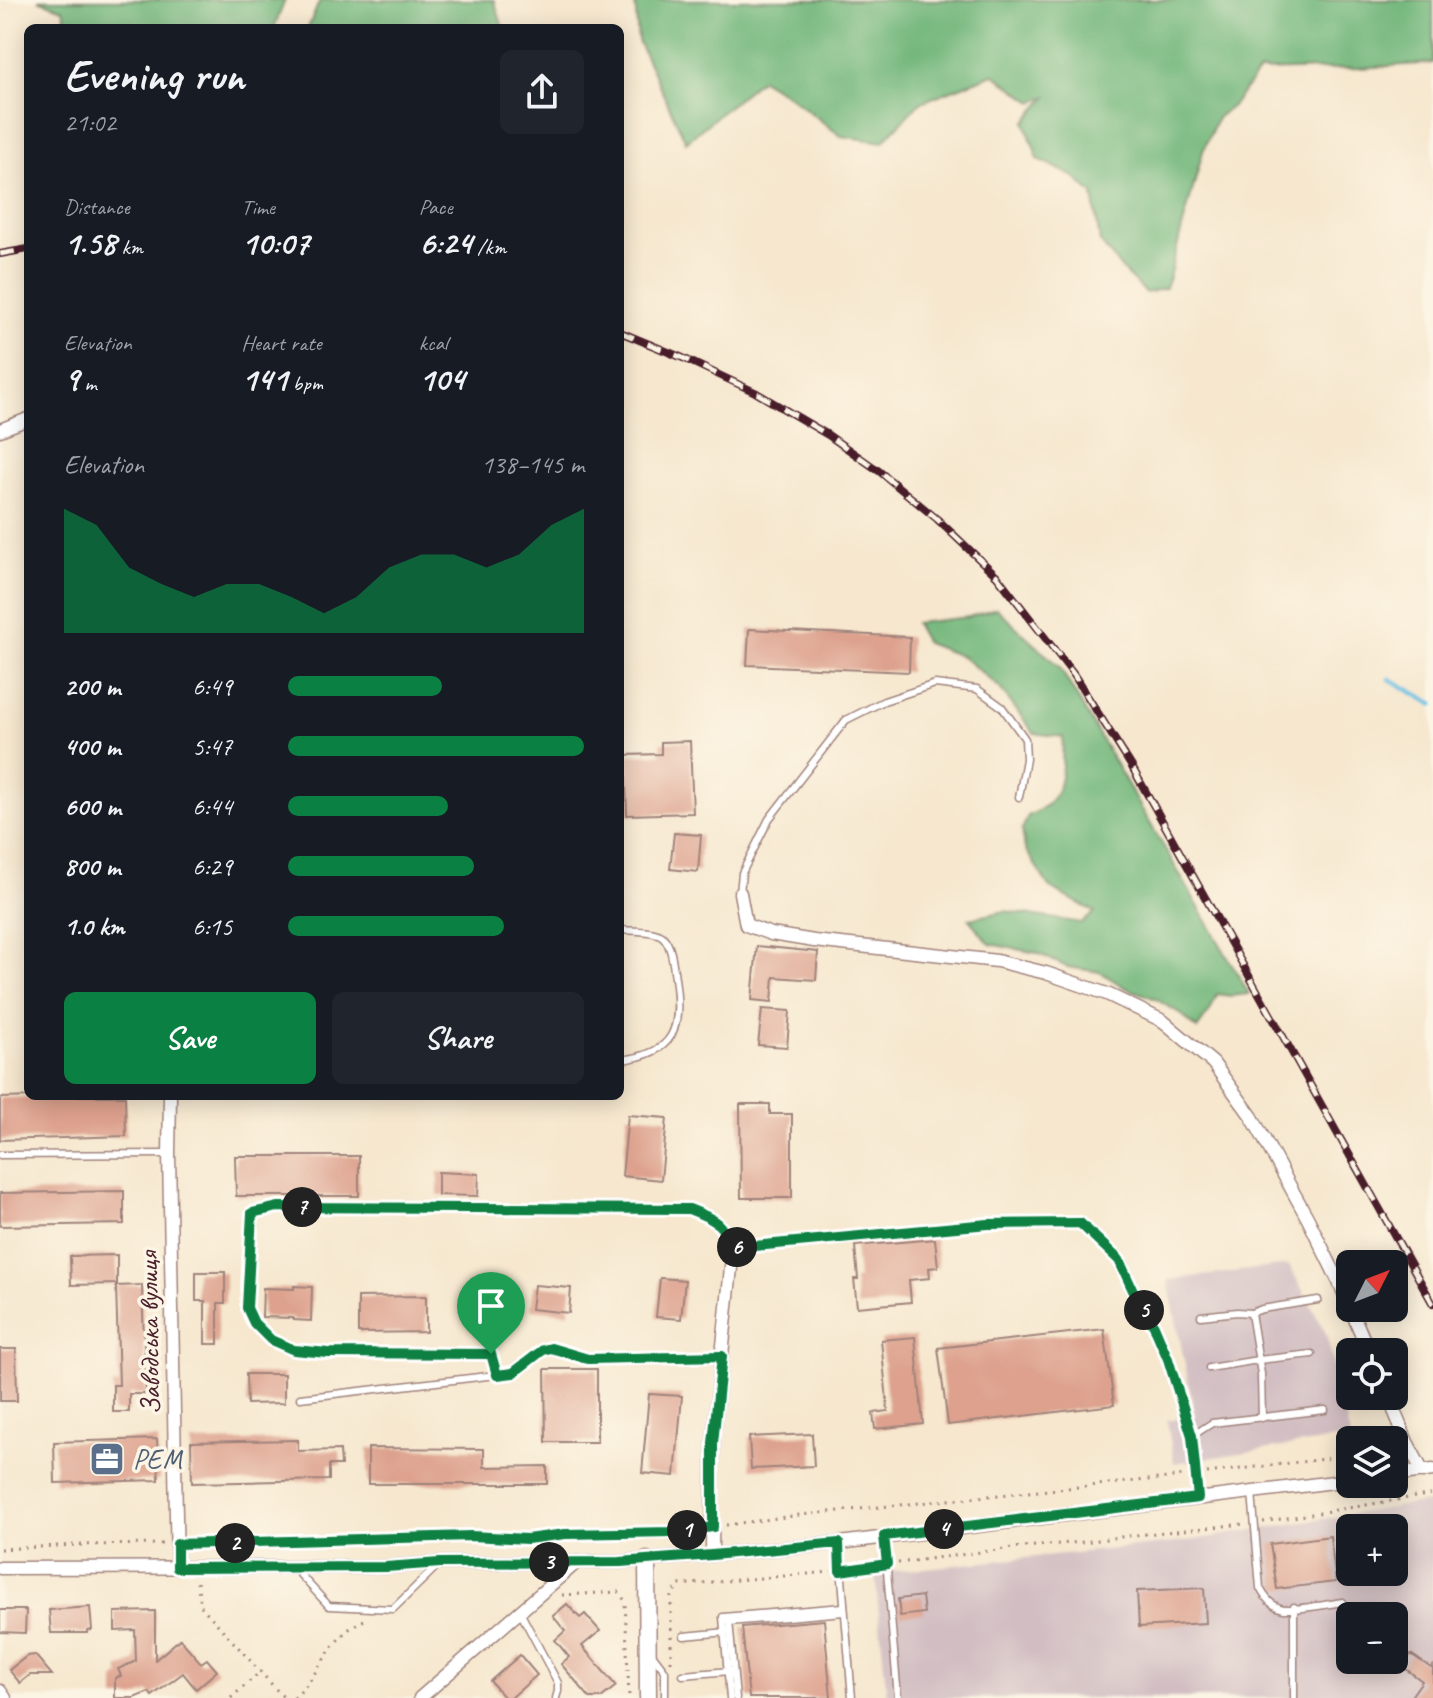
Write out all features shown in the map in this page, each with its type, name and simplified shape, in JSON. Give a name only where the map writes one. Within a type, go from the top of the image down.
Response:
[{"type":"main road","points":[[647,1560],[648,1698]]},
{"type":"street","points":[[0,430],[24,421]]},
{"type":"street","points":[[740,893],[746,925],[771,934],[997,961],[1046,973],[1107,994],[1163,1021],[1213,1063],[1252,1117],[1308,1219],[1363,1338]]},
{"type":"street","name":"Заводська вулиця","points":[[170,1100],[177,1568]]},
{"type":"street","points":[[712,1555],[713,1443],[733,1248]]},
{"type":"street","points":[[1394,1410],[1407,1442],[1428,1471],[1408,1473]]},
{"type":"street","points":[[0,1568],[386,1567],[440,1563],[647,1560],[839,1543],[1336,1482]]},
{"type":"street","points":[[420,1698],[577,1562]]},
{"type":"street","points":[[0,1691],[5,1698]]},
{"type":"lane","points":[[740,893],[742,873],[769,819],[846,720],[884,701],[935,684],[977,689],[1002,707],[1025,739],[1026,759],[1019,797]]},
{"type":"lane","points":[[624,930],[658,933],[664,937],[672,959],[679,1005],[674,1031],[657,1051],[641,1058],[624,1060]]},
{"type":"lane","points":[[0,1155],[169,1154]]},
{"type":"lane","points":[[497,1375],[491,1354],[328,1353],[294,1350],[271,1340],[254,1323],[247,1308],[252,1213],[278,1207],[689,1209],[713,1218],[726,1232],[733,1248],[988,1224],[1080,1223],[1119,1260],[1154,1326],[1168,1359],[1192,1436],[1198,1498]]},
{"type":"lane","points":[[1201,1316],[1251,1313],[1318,1300]]},
{"type":"lane","points":[[1251,1313],[1261,1374],[1262,1418]]},
{"type":"lane","points":[[300,1398],[513,1373],[543,1350],[551,1348],[588,1359],[722,1356]]},
{"type":"lane","points":[[1209,1368],[1312,1354]]},
{"type":"lane","points":[[1192,1436],[1212,1423],[1325,1410]]},
{"type":"lane","points":[[1252,1492],[1260,1588],[1269,1601],[1284,1609],[1336,1603]]},
{"type":"lane","points":[[884,1536],[898,1698]]},
{"type":"lane","points":[[839,1543],[852,1698]]},
{"type":"lane","points":[[294,1568],[329,1606],[393,1609],[440,1563]]},
{"type":"lane","points":[[1294,1607],[1294,1698]]},
{"type":"lane","points":[[733,1698],[723,1617],[844,1610]]},
{"type":"lane","points":[[520,1611],[558,1683],[556,1698]]},
{"type":"lane","points":[[684,1636],[727,1632]]},
{"type":"lane","points":[[647,1648],[665,1671],[665,1698]]},
{"type":"lane","points":[[683,1675],[731,1671]]},
{"type":"path","points":[[0,1549],[471,1536],[527,1539],[565,1534],[673,1532],[800,1515],[1336,1458]]},
{"type":"path","points":[[672,1669],[671,1596],[679,1585],[840,1571],[1012,1548],[1255,1523],[1433,1494]]},
{"type":"path","points":[[197,1568],[201,1606],[284,1698]]},
{"type":"path","points":[[619,1592],[625,1601],[629,1698]]},
{"type":"path","points":[[294,1698],[305,1688],[327,1653],[351,1625],[393,1609]]},
{"type":"path","points":[[231,1698],[260,1672]]},
{"type":"shaded area","points":[[1289,1265],[1326,1333],[1336,1376],[1336,1410],[1344,1410],[1347,1426],[1336,1426],[1336,1439],[1174,1463],[1167,1420],[1195,1415],[1168,1280]]},
{"type":"shaded area","points":[[1433,1501],[1433,1698],[887,1698],[875,1573],[1174,1543],[1336,1517],[1336,1586],[1408,1586],[1408,1514],[1353,1514]]},
{"type":"green space","points":[[38,0],[285,0],[276,24],[67,24],[63,9]]},
{"type":"green space","points":[[320,0],[494,0],[502,24],[310,24]]},
{"type":"green space","points":[[635,0],[1433,0],[1433,63],[1259,71],[1233,105],[1217,118],[1203,151],[1166,288],[1146,293],[1100,242],[1093,194],[1073,176],[1038,159],[1025,122],[1048,96],[1033,102],[993,74],[919,103],[883,142],[841,136],[789,96],[761,79],[686,142],[638,41]]},
{"type":"green space","points":[[996,608],[1060,668],[1249,994],[1217,994],[1197,1029],[1181,1014],[1154,998],[1126,988],[1100,972],[1067,967],[1037,953],[990,944],[969,919],[1005,911],[1082,923],[1095,912],[1050,888],[1025,849],[1022,830],[1028,816],[1041,810],[1056,794],[1061,774],[1063,737],[1034,733],[999,687],[963,657],[926,643],[915,623],[969,617]]},
{"type":"building","points":[[749,629],[910,637],[909,672],[747,665]]},
{"type":"building","points":[[690,741],[693,813],[627,815],[625,755],[661,754],[661,742]]},
{"type":"building","points":[[674,833],[701,835],[698,872],[670,869]]},
{"type":"building","points":[[757,946],[818,952],[816,980],[774,977],[772,1002],[752,1000]]},
{"type":"building","points":[[762,1009],[790,1011],[787,1047],[758,1045]]},
{"type":"building","points":[[0,1098],[125,1100],[126,1136],[0,1140]]},
{"type":"building","points":[[740,1104],[770,1104],[770,1114],[792,1114],[792,1198],[741,1198]]},
{"type":"building","points":[[628,1115],[667,1118],[661,1180],[622,1176]]},
{"type":"building","points":[[235,1156],[359,1156],[359,1196],[236,1196]]},
{"type":"building","points":[[438,1172],[479,1174],[478,1196],[438,1195]]},
{"type":"building","points":[[124,1191],[124,1224],[0,1226],[0,1193]]},
{"type":"building","points":[[935,1239],[938,1267],[929,1268],[930,1278],[909,1280],[911,1302],[857,1307],[855,1246]]},
{"type":"building","points":[[117,1255],[117,1284],[71,1285],[70,1256]]},
{"type":"building","points":[[196,1272],[225,1272],[225,1303],[218,1303],[218,1344],[205,1344],[205,1301],[196,1301]]},
{"type":"building","points":[[660,1278],[685,1280],[681,1319],[656,1317]]},
{"type":"building","points":[[142,1285],[146,1394],[129,1394],[129,1412],[113,1412],[113,1385],[119,1385],[116,1286]]},
{"type":"building","points":[[534,1285],[571,1288],[569,1313],[531,1309]]},
{"type":"building","points":[[294,1286],[312,1287],[311,1321],[262,1317],[263,1288],[294,1289]]},
{"type":"building","points":[[426,1296],[426,1332],[358,1333],[358,1297]]},
{"type":"building","points":[[1104,1329],[1114,1405],[948,1425],[938,1348]]},
{"type":"building","points":[[915,1337],[923,1424],[875,1429],[873,1413],[888,1411],[881,1340]]},
{"type":"building","points":[[0,1349],[16,1349],[17,1401],[0,1401]]},
{"type":"building","points":[[545,1369],[597,1369],[597,1442],[546,1442]]},
{"type":"building","points":[[246,1374],[284,1374],[284,1403],[247,1404]]},
{"type":"building","points":[[649,1394],[682,1396],[675,1476],[642,1473]]},
{"type":"building","points":[[812,1434],[814,1466],[751,1469],[749,1437]]},
{"type":"building","points":[[157,1439],[159,1480],[55,1483],[54,1442]]},
{"type":"building","points":[[298,1440],[298,1451],[340,1450],[341,1465],[329,1465],[329,1480],[192,1483],[191,1442]]},
{"type":"building","points":[[368,1448],[484,1449],[484,1467],[547,1466],[547,1484],[368,1484]]},
{"type":"building","points":[[1330,1536],[1336,1582],[1277,1589],[1270,1544]]},
{"type":"building","points":[[1204,1588],[1206,1623],[1139,1627],[1137,1591]]},
{"type":"building","points":[[922,1596],[924,1613],[900,1616],[898,1599]]},
{"type":"building","points":[[567,1604],[580,1618],[585,1614],[600,1631],[582,1646],[616,1686],[601,1698],[590,1698],[561,1664],[569,1657],[555,1640],[565,1631],[553,1616]]},
{"type":"building","points":[[90,1607],[92,1630],[87,1633],[51,1633],[49,1610]]},
{"type":"building","points":[[0,1610],[26,1610],[25,1633],[0,1632]]},
{"type":"building","points":[[155,1611],[155,1660],[180,1639],[201,1663],[207,1659],[217,1671],[196,1689],[183,1673],[152,1696],[149,1692],[134,1698],[115,1698],[115,1678],[121,1676],[118,1669],[136,1661],[135,1630],[115,1631],[115,1612]]},
{"type":"building","points":[[824,1620],[831,1698],[749,1698],[742,1627]]},
{"type":"building","points":[[1411,1654],[1431,1668],[1433,1666],[1433,1698],[1410,1698],[1422,1681],[1408,1670]]},
{"type":"building","points":[[35,1655],[52,1675],[30,1675],[20,1683],[9,1670],[27,1656]]},
{"type":"building","points":[[520,1655],[537,1675],[511,1698],[505,1698],[490,1681]]},
{"type":"waterway","points":[[1390,679],[1433,704]]},
{"type":"railway","points":[[0,254],[24,250]]},
{"type":"railway","points":[[624,334],[755,392],[828,435],[879,471],[937,519],[997,576],[1074,675],[1132,767],[1433,1304]]},
{"type":"place","name":"РЕМ","points":[[107,1459]]},
{"type":"route","points":[[278,1207],[689,1209],[713,1218],[726,1232],[733,1248],[988,1224],[1080,1223],[1119,1260],[1154,1326],[1168,1359],[1192,1436],[1198,1498],[884,1536],[887,1564],[840,1571],[839,1543],[620,1562],[177,1568],[177,1544],[471,1536],[527,1539],[565,1534],[673,1532],[713,1527],[713,1443],[722,1356],[588,1359],[551,1348],[543,1350],[513,1373],[497,1375],[491,1354],[328,1353],[294,1350],[271,1340],[254,1323],[247,1308],[252,1213],[278,1207]]}]
